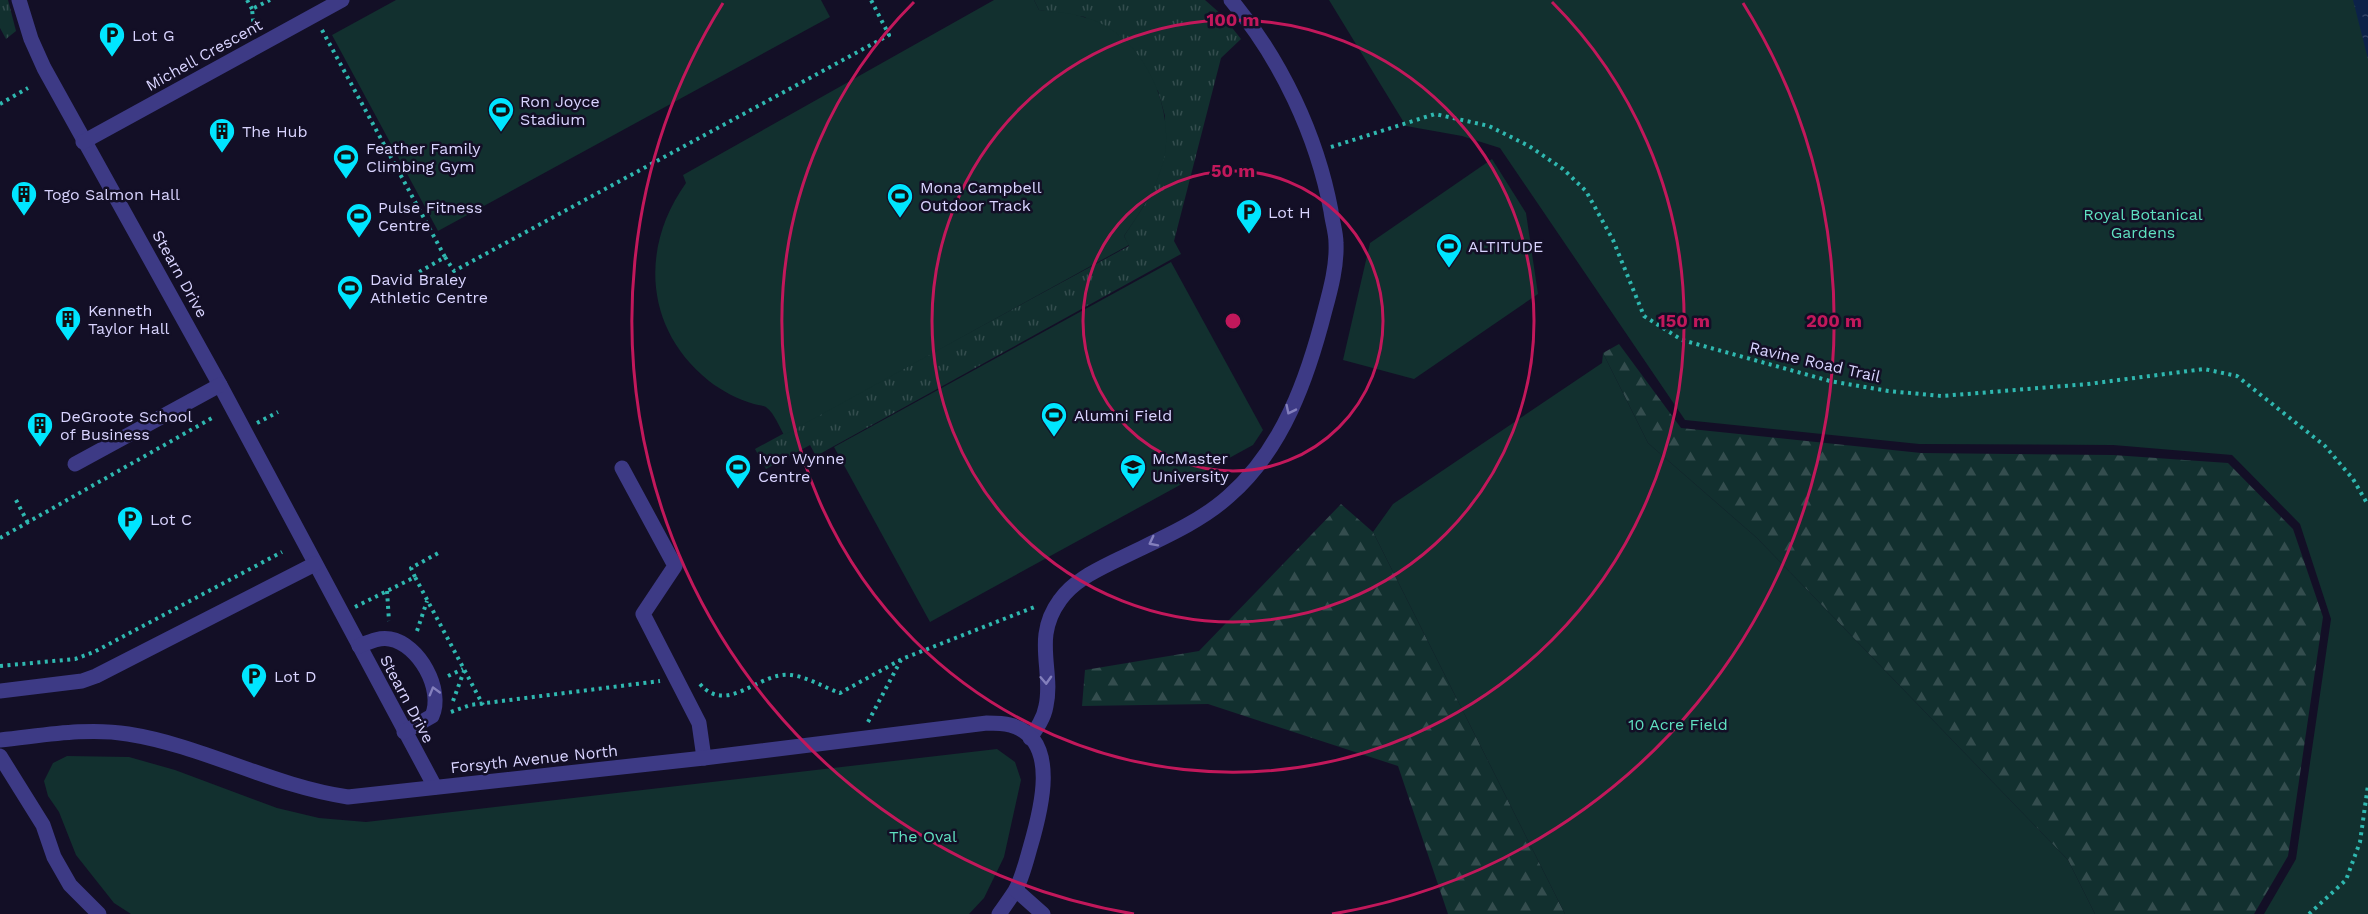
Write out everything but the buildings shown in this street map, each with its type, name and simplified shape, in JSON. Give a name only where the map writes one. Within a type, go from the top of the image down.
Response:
[{"type":"street","name":"Stearn Drive","points":[[19,0],[31,39],[83,142],[108,182],[220,385],[435,787]]},
{"type":"street","name":"Michell Crescent","points":[[83,142],[342,0]]},
{"type":"street","points":[[999,914],[1016,890],[1041,811],[1045,779],[1041,758],[1030,738],[1043,717],[1047,703],[1046,635],[1049,621],[1060,599],[1082,578],[1211,510],[1242,483],[1271,446],[1303,384],[1313,356],[1333,279],[1336,242],[1323,173],[1316,153],[1282,76],[1231,0]]},
{"type":"street","points":[[75,464],[220,385]]},
{"type":"street","points":[[622,468],[675,566],[643,614],[699,723],[704,758]]},
{"type":"street","points":[[0,691],[82,681],[96,676],[315,564]]},
{"type":"street","points":[[359,646],[382,638],[393,639],[407,646],[433,684],[442,712],[404,732]]},
{"type":"street","name":"Forsyth Avenue North","points":[[0,741],[74,732],[126,733],[167,742],[313,792],[348,797],[704,758],[987,723],[1012,725],[1030,738]]},
{"type":"street","points":[[0,756],[43,825],[54,856],[70,885],[99,914]]},
{"type":"street","points":[[1016,890],[1043,914]]},
{"type":"path","points":[[247,0],[252,9],[254,30]]},
{"type":"path","points":[[252,9],[270,0]]},
{"type":"path","points":[[320,27],[454,271],[889,35],[871,0]]},
{"type":"path","points":[[0,104],[28,88]]},
{"type":"path","name":"Ravine Road Trail","points":[[1316,153],[1435,114],[1489,126],[1563,169],[1586,191],[1613,240],[1644,316],[1682,340],[1830,381],[1888,392],[1942,396],[2088,384],[2204,369],[2237,376],[2325,446],[2354,479],[2368,505]]},
{"type":"path","points":[[419,272],[445,257]]},
{"type":"path","points":[[256,423],[278,412]]},
{"type":"path","points":[[0,538],[212,418]]},
{"type":"path","points":[[16,500],[28,523]]},
{"type":"path","points":[[0,666],[75,659],[94,652],[282,552]]},
{"type":"path","points":[[440,552],[411,568],[483,705]]},
{"type":"path","points":[[355,608],[415,577]]},
{"type":"path","points":[[387,591],[389,621]]},
{"type":"path","points":[[442,712],[470,705],[696,678],[702,687],[725,697],[733,696],[765,679],[792,675],[840,693],[902,659],[1060,599]]},
{"type":"path","points":[[417,631],[427,601]]},
{"type":"path","points":[[860,738],[902,659]]},
{"type":"path","points":[[442,712],[465,671]]},
{"type":"path","points":[[2310,914],[2346,880],[2360,842],[2368,784]]},
{"type":"green space","points":[[0,0],[8,0],[16,31],[6,39],[0,28]]},
{"type":"green space","name":"Ron Joyce Stadium","points":[[396,0],[821,0],[830,17],[438,231],[332,35]]},
{"type":"green space","name":"Mona Campbell Outdoor Track","points":[[994,0],[1034,0],[1039,10],[1071,14],[1102,24],[1133,48],[1155,83],[1162,103],[1165,123],[1166,144],[1163,163],[1156,183],[1124,236],[1129,245],[784,435],[770,410],[724,391],[709,381],[687,360],[672,337],[661,312],[656,286],[656,260],[661,234],[671,208],[686,183],[683,175]]},
{"type":"green space","points":[[1034,0],[1205,0],[1222,15],[1241,39],[1221,58],[1174,241],[1181,254],[816,456],[810,445],[766,469],[755,449],[1129,246],[1124,236],[1147,201],[1163,161],[1165,116],[1158,91],[1085,17],[1039,10]]},
{"type":"green space","name":"Royal Botanical Gardens","points":[[1329,0],[2368,0],[2368,914],[2264,914],[2296,859],[2331,619],[2300,524],[2232,455],[2113,445],[1919,444],[1685,420],[1500,148],[1462,136],[1406,126]]},
{"type":"green space","name":"ALTITUDE","points":[[1492,159],[1526,213],[1538,294],[1414,379],[1343,360],[1370,243]]},
{"type":"green space","name":"Alumni Field","points":[[1171,262],[1263,430],[1253,445],[930,622],[834,447]]},
{"type":"green space","points":[[1619,344],[1681,428],[1921,453],[2113,455],[2228,463],[2293,529],[2323,617],[2288,856],[2254,914],[2095,914],[2068,860],[1757,538],[1648,443],[1603,353]]},
{"type":"green space","name":"10 Acre Field","points":[[1603,353],[1648,443],[1757,538],[2068,860],[2095,914],[1565,914],[1373,532],[1393,504],[1602,363]]},
{"type":"green space","points":[[1341,504],[1373,532],[1565,914],[1448,914],[1398,766],[1208,704],[1082,706],[1085,670],[1199,651]]},
{"type":"green space","name":"The Oval","points":[[997,749],[1015,762],[1021,780],[1004,857],[984,898],[969,914],[131,914],[114,903],[76,855],[59,812],[48,796],[44,781],[53,763],[67,756],[129,757],[175,770],[277,808],[319,818],[366,822]]},
{"type":"water","points":[[2353,0],[2368,0],[2368,59]]},
{"type":"place","name":"Lot G","points":[[112,58]]},
{"type":"place","name":"Ron Joyce Stadium","points":[[501,133]]},
{"type":"place","name":"The Hub","points":[[222,154]]},
{"type":"place","name":"Feather Family Climbing Gym","points":[[346,180]]},
{"type":"place","name":"Togo Salmon Hall","points":[[24,217]]},
{"type":"place","name":"Mona Campbell Outdoor Track","points":[[900,219]]},
{"type":"place","name":"Lot H","points":[[1249,235]]},
{"type":"place","name":"Pulse Fitness Centre","points":[[359,239]]},
{"type":"place","name":"ALTITUDE","points":[[1449,269]]},
{"type":"place","name":"David Braley Athletic Centre","points":[[350,311]]},
{"type":"place","name":"Kenneth Taylor Hall","points":[[68,342]]},
{"type":"place","name":"Alumni Field","points":[[1054,438]]},
{"type":"place","name":"DeGroote School of Business","points":[[40,448]]},
{"type":"place","name":"Ivor Wynne Centre","points":[[738,490]]},
{"type":"place","name":"McMaster University","points":[[1133,490]]},
{"type":"place","name":"Lot C","points":[[130,542]]},
{"type":"place","name":"Lot D","points":[[254,699]]}]
